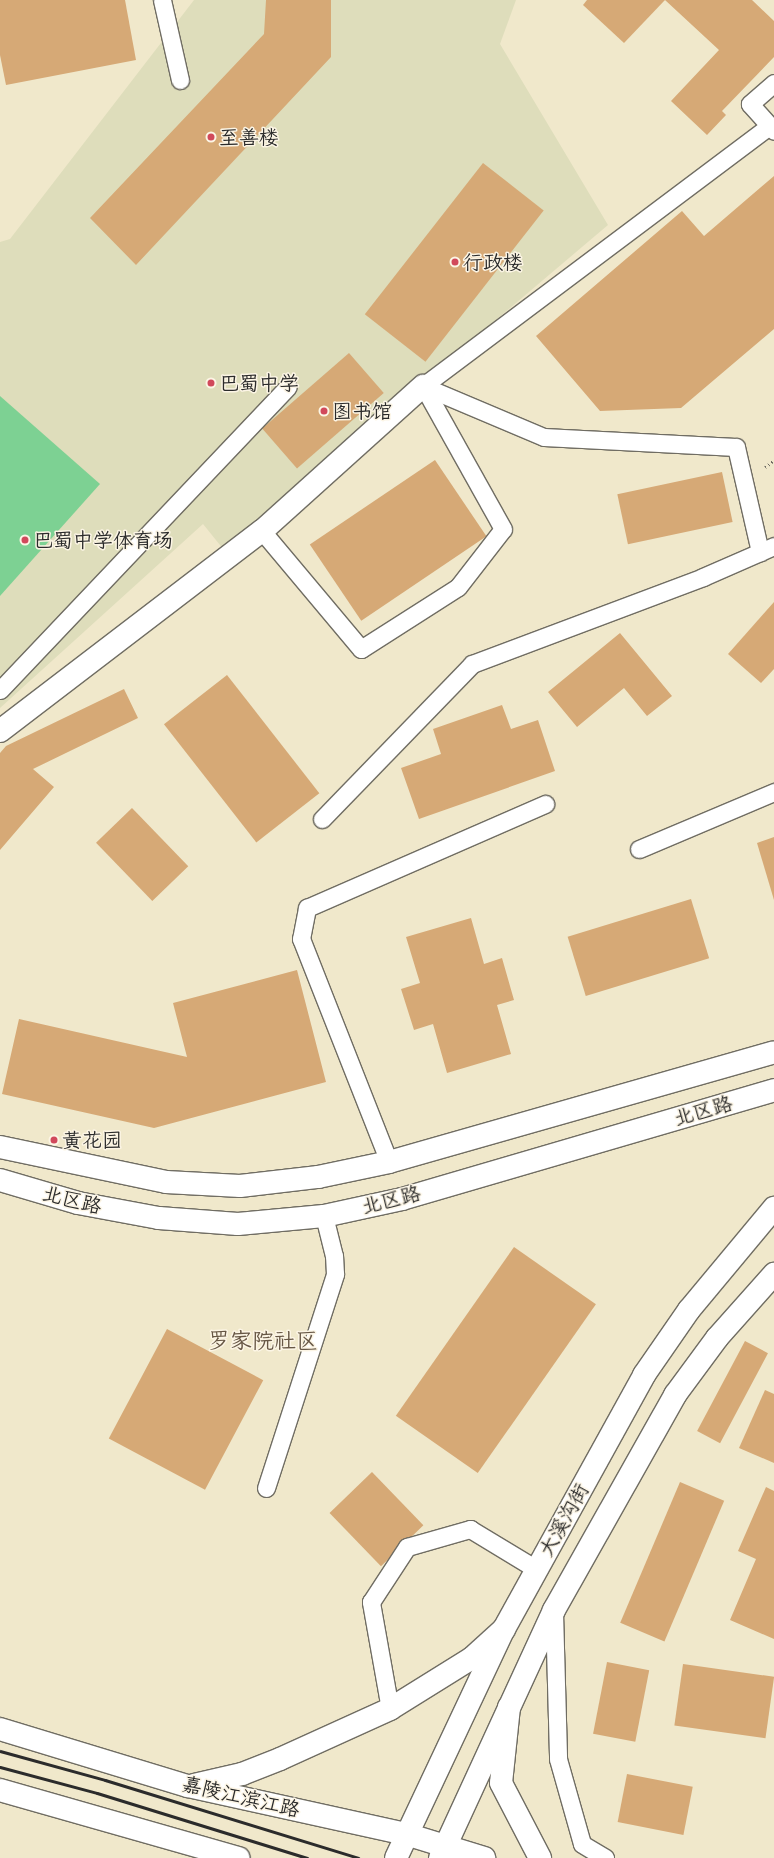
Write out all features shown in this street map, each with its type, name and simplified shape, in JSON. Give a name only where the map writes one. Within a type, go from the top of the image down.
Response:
[{"type":"main road","points":[[0,731],[262,531],[423,386]]},
{"type":"main road","name":"北区路","points":[[0,1147],[166,1182],[240,1186],[318,1177],[389,1162],[774,1052]]},
{"type":"main road","name":"北区路","points":[[0,1180],[78,1203],[159,1218],[238,1224],[324,1216],[402,1199],[774,1090]]},
{"type":"main road","name":"大溪沟街","points":[[396,1858],[504,1629],[644,1375],[689,1310],[774,1208]]},
{"type":"main road","name":"大溪沟街","points":[[443,1853],[554,1610],[675,1394],[717,1338],[774,1274]]},
{"type":"main road","points":[[188,1786],[242,1774],[280,1760],[390,1709],[472,1658],[504,1629]]},
{"type":"main road","points":[[509,1707],[501,1783],[540,1858]]},
{"type":"main road","name":"嘉陵江滨江路","points":[[0,1729],[188,1786],[406,1834],[443,1853],[484,1858]]},
{"type":"main road","points":[[0,1790],[238,1858]]},
{"type":"lane","points":[[162,0],[180,80]]},
{"type":"lane","points":[[423,386],[772,129],[750,104],[774,84]]},
{"type":"lane","points":[[262,531],[361,649],[458,587],[503,529],[423,386]]},
{"type":"lane","points":[[322,819],[472,664],[703,577],[767,549],[736,447],[544,437],[423,386]]},
{"type":"lane","points":[[0,690],[288,387]]},
{"type":"lane","points":[[640,849],[774,792]]},
{"type":"lane","points":[[389,1162],[301,939],[307,908],[545,804]]},
{"type":"lane","points":[[266,1488],[335,1274],[334,1256],[324,1216]]},
{"type":"lane","points":[[390,1709],[371,1602],[407,1547],[470,1529],[536,1569]]},
{"type":"lane","points":[[554,1610],[558,1759],[582,1844],[605,1858]]},
{"type":"shaded area","name":"巴蜀中学","points":[[194,0],[516,0],[500,44],[608,225],[224,550],[203,524],[0,708],[0,242],[10,239]]},
{"type":"green space","name":"巴蜀中学体育场","points":[[0,396],[100,484],[0,596]]},
{"type":"building","points":[[0,0],[125,0],[136,60],[6,85],[0,55]]},
{"type":"building","name":"至善楼","points":[[266,0],[331,0],[331,57],[136,265],[90,218],[264,34]]},
{"type":"building","points":[[587,0],[665,0],[624,43],[583,5]]},
{"type":"building","points":[[665,0],[752,0],[774,21],[774,57],[722,111],[726,115],[707,135],[671,101],[719,50]]},
{"type":"building","name":"行政楼","points":[[483,163],[544,210],[425,362],[365,314]]},
{"type":"building","points":[[774,176],[774,329],[681,408],[600,411],[536,336],[682,211],[704,236]]},
{"type":"building","name":"图书馆","points":[[349,353],[384,393],[297,468],[262,428]]},
{"type":"building","points":[[435,460],[486,536],[361,621],[310,544]]},
{"type":"building","points":[[722,472],[733,522],[628,544],[617,494]]},
{"type":"building","points":[[774,602],[774,669],[761,683],[728,654]]},
{"type":"building","points":[[620,633],[672,696],[647,716],[624,688],[577,727],[548,692]]},
{"type":"building","points":[[227,675],[319,793],[256,842],[164,724]]},
{"type":"building","points":[[124,689],[138,718],[33,769],[54,787],[0,850],[0,753],[6,746]]},
{"type":"building","points":[[502,705],[511,729],[538,720],[555,771],[419,819],[401,768],[441,754],[433,729]]},
{"type":"building","points":[[132,808],[188,866],[152,901],[96,843]]},
{"type":"building","points":[[774,837],[774,900],[757,843]]},
{"type":"building","points":[[691,899],[709,958],[586,996],[568,937]]},
{"type":"building","points":[[471,918],[484,964],[502,958],[514,1000],[497,1005],[511,1054],[447,1073],[433,1024],[414,1030],[401,989],[420,983],[406,937]]},
{"type":"building","points":[[297,970],[326,1082],[154,1128],[2,1094],[19,1019],[187,1057],[173,1003]]},
{"type":"building","points":[[514,1247],[596,1304],[478,1473],[396,1416]]},
{"type":"building","points":[[167,1329],[263,1380],[205,1490],[109,1438]]},
{"type":"building","points":[[745,1341],[768,1353],[720,1443],[697,1431]]},
{"type":"building","points":[[765,1390],[774,1394],[774,1463],[739,1448]]},
{"type":"building","points":[[372,1472],[423,1525],[381,1566],[330,1513]]},
{"type":"building","points":[[680,1482],[724,1501],[664,1642],[620,1623]]},
{"type":"building","points":[[766,1487],[774,1491],[774,1639],[730,1620],[756,1559],[738,1551]]},
{"type":"building","points":[[607,1662],[649,1670],[635,1742],[593,1734]]},
{"type":"building","points":[[683,1664],[774,1677],[765,1738],[674,1725]]},
{"type":"building","points":[[627,1774],[693,1787],[683,1835],[618,1822]]},
{"type":"railway","points":[[0,1751],[105,1780],[358,1858]]},
{"type":"railway","points":[[0,1767],[97,1793],[307,1858]]},
{"type":"place","name":"至善楼","points":[[211,137]]},
{"type":"place","name":"行政楼","points":[[455,262]]},
{"type":"place","name":"巴蜀中学","points":[[211,383]]},
{"type":"place","name":"图书馆","points":[[324,411]]},
{"type":"place","name":"巴蜀中学体育场","points":[[25,540]]},
{"type":"place","name":"黄花园","points":[[54,1140]]},
{"type":"district","name":"罗家院社区","points":[[263,1342]]}]
